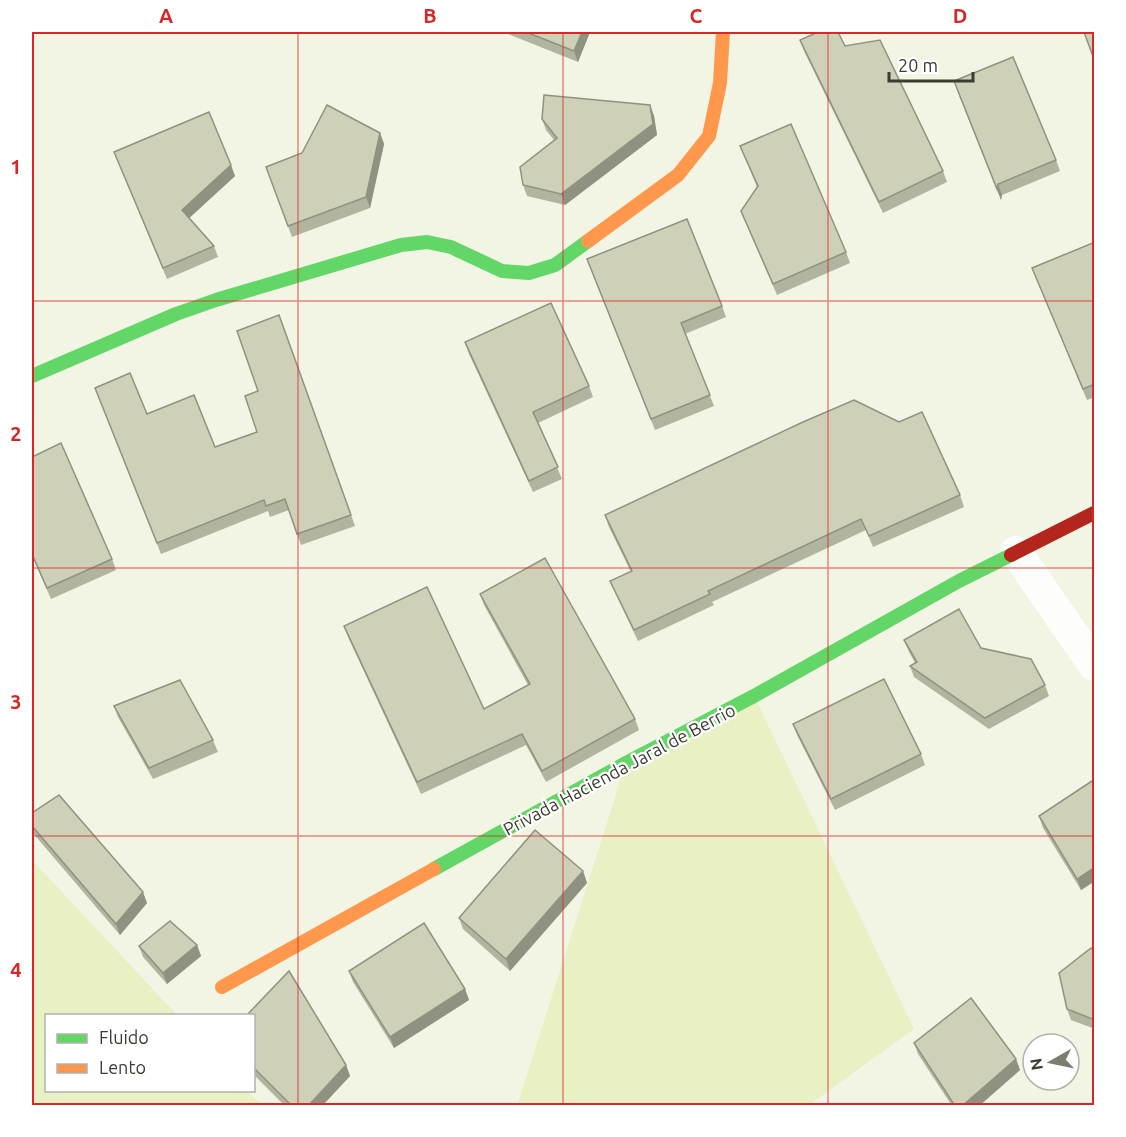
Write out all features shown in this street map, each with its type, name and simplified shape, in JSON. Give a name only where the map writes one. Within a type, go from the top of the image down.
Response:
[{"type":"street","points":[[32,376],[176,314],[401,245],[427,242],[451,247],[502,271],[529,273],[555,265],[678,175],[709,136],[720,83],[723,32]]},
{"type":"street","name":"Privada Hacienda Jaral de Berrio","points":[[222,987],[626,763],[754,696],[959,581],[1095,513]]},
{"type":"street","points":[[1016,552],[1095,665]]},
{"type":"green space","points":[[754,696],[914,1029],[809,1105],[517,1106],[626,763]]},
{"type":"green space","points":[[32,860],[176,1014],[45,1014],[45,1092],[248,1092],[262,1105],[32,1105]]},
{"type":"building","points":[[526,32],[582,32],[574,51]]},
{"type":"building","points":[[818,32],[838,32],[845,46],[880,40],[943,171],[879,202],[800,40]]},
{"type":"building","points":[[1084,32],[1095,32],[1095,62]]},
{"type":"building","points":[[1013,57],[1056,160],[998,184],[997,189],[954,81]]},
{"type":"building","points":[[544,95],[650,105],[653,124],[561,194],[523,185],[520,167],[557,138],[542,119]]},
{"type":"building","points":[[327,105],[380,133],[366,197],[288,226],[266,167],[302,153]]},
{"type":"building","points":[[209,112],[231,165],[182,210],[214,246],[163,268],[114,152]]},
{"type":"building","points":[[791,124],[846,252],[773,284],[741,211],[758,186],[740,146]]},
{"type":"building","points":[[687,219],[722,306],[681,323],[710,395],[651,419],[587,259]]},
{"type":"building","points":[[1095,242],[1095,384],[1083,389],[1032,268]]},
{"type":"building","points":[[551,303],[589,386],[533,412],[558,467],[529,481],[465,342]]},
{"type":"building","points":[[279,315],[351,515],[297,534],[285,499],[266,506],[264,500],[157,543],[95,388],[130,373],[147,414],[194,395],[215,447],[257,432],[245,396],[258,391],[237,331]]},
{"type":"building","points":[[854,400],[899,422],[922,412],[960,495],[869,536],[861,519],[708,591],[710,594],[634,630],[610,581],[632,571],[605,515]]},
{"type":"building","points":[[61,443],[112,559],[47,588],[32,554],[32,457]]},
{"type":"building","points":[[545,558],[635,719],[542,771],[522,734],[417,782],[344,626],[427,587],[484,709],[530,684],[480,594]]},
{"type":"building","points":[[959,609],[981,648],[1031,659],[1045,685],[985,718],[910,666],[917,662],[904,640]]},
{"type":"building","points":[[884,679],[921,754],[831,799],[793,724]]},
{"type":"building","points":[[180,680],[213,740],[149,768],[114,706]]},
{"type":"building","points":[[1095,779],[1095,867],[1077,879],[1039,816]]},
{"type":"building","points":[[59,795],[143,892],[116,924],[32,826],[32,813]]},
{"type":"building","points":[[535,830],[583,871],[506,959],[459,918]]},
{"type":"building","points":[[170,921],[197,945],[163,973],[139,946]]},
{"type":"building","points":[[424,923],[465,989],[390,1037],[349,971]]},
{"type":"building","points":[[1091,948],[1095,952],[1095,1020],[1067,1009],[1059,973]]},
{"type":"building","points":[[289,971],[346,1065],[308,1106],[292,1106],[255,1069],[255,1014],[248,1014]]},
{"type":"building","points":[[971,998],[1016,1059],[962,1106],[955,1106],[914,1043]]},
{"type":"traffic: fast","points":[[32,376],[176,314],[401,245],[427,242],[451,247],[502,271],[529,273],[555,265],[588,241]]},
{"type":"traffic: fast","points":[[434,869],[626,763],[754,696],[959,581],[1011,555]]},
{"type":"traffic: slow","points":[[588,241],[678,175],[709,136],[720,83],[723,32]]},
{"type":"traffic: slow","points":[[222,987],[434,869]]},
{"type":"traffic: jam","points":[[1011,555],[1094,513]]}]
